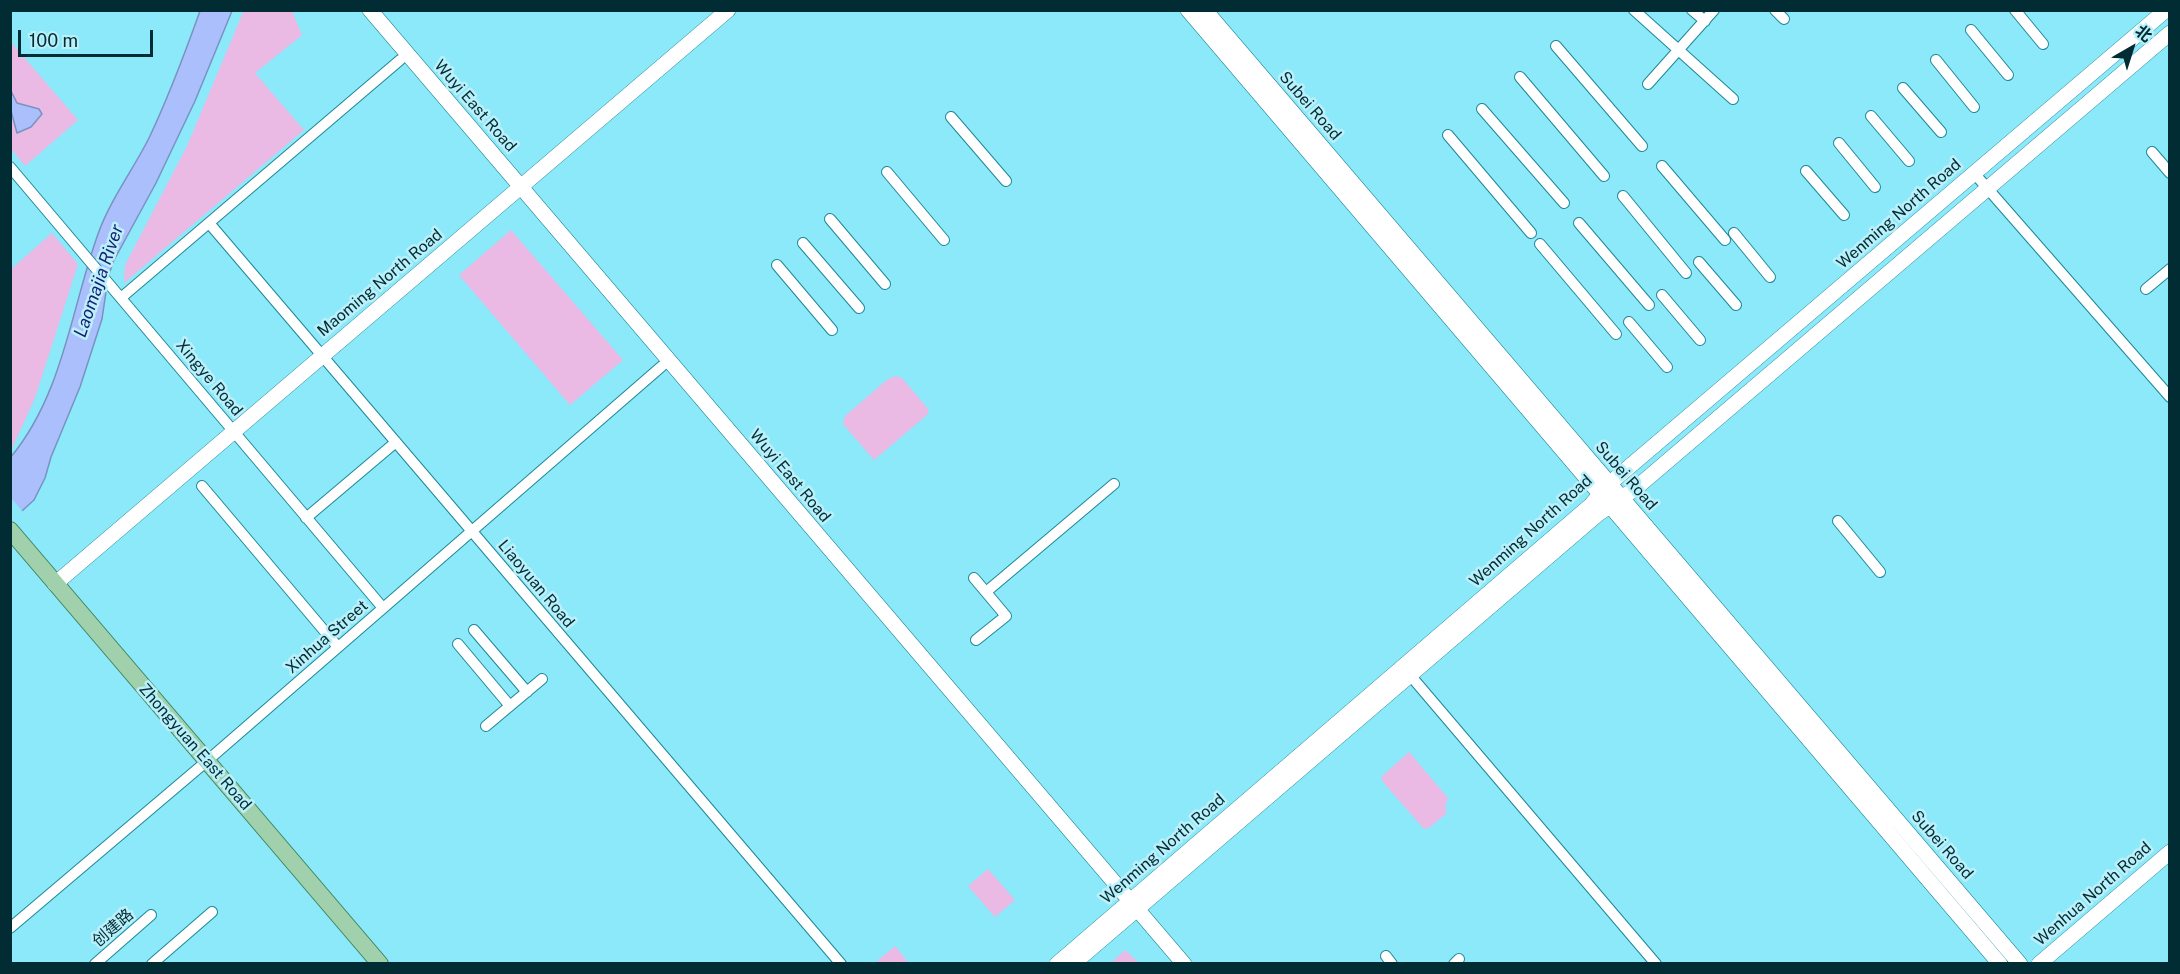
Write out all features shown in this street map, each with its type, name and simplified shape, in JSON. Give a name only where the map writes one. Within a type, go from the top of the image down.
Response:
[{"type":"main road","name":"Zhongyuan East Road","points":[[10,530],[365,963]]},
{"type":"main road","name":"Zhongyuan East Road","points":[[10,547],[380,963]]},
{"type":"street","name":"Wuyi East Road","points":[[359,10],[400,60],[517,190],[1131,908],[1172,963]]},
{"type":"street","name":"Wuyi East Road","points":[[370,10],[662,366],[1131,908],[1184,963]]},
{"type":"street","name":"Maoming North Road","points":[[55,584],[728,10]]},
{"type":"street","name":"Subei Road","points":[[1188,10],[2020,963]]},
{"type":"street","name":"Subei Road","points":[[1205,10],[2000,963]]},
{"type":"street","points":[[1634,10],[1733,99]]},
{"type":"street","points":[[1692,10],[1705,21]]},
{"type":"street","points":[[1648,84],[1714,10]]},
{"type":"street","points":[[1775,10],[1784,19]]},
{"type":"street","points":[[2015,10],[2043,44]]},
{"type":"street","name":"Wenming North Road","points":[[1057,963],[1131,908],[1410,675],[1974,173],[2166,10]]},
{"type":"street","points":[[1971,30],[2008,75]]},
{"type":"street","name":"Wenming North Road","points":[[1073,963],[1131,908],[1591,505],[1636,488],[2169,33]]},
{"type":"street","points":[[1556,46],[1642,146]]},
{"type":"street","points":[[122,297],[400,60]]},
{"type":"street","points":[[1935,60],[1974,107]]},
{"type":"street","points":[[1520,77],[1604,176]]},
{"type":"street","points":[[1903,88],[1941,132]]},
{"type":"street","points":[[1482,109],[1564,203]]},
{"type":"street","points":[[1871,116],[1909,160]]},
{"type":"street","points":[[951,117],[1006,181]]},
{"type":"street","points":[[1448,135],[1531,233]]},
{"type":"street","points":[[1839,144],[1875,187]]},
{"type":"street","points":[[2151,152],[2169,173]]},
{"type":"street","points":[[1662,166],[1770,276]]},
{"type":"street","name":"Xingye Road","points":[[10,167],[383,608]]},
{"type":"street","points":[[1806,171],[1844,215]]},
{"type":"street","points":[[887,172],[944,240]]},
{"type":"street","points":[[1974,173],[2169,397]]},
{"type":"street","points":[[1623,196],[1686,273]]},
{"type":"street","points":[[830,219],[885,284]]},
{"type":"street","name":"Liaoyuan Road","points":[[209,223],[841,963]]},
{"type":"street","points":[[1579,223],[1649,305]]},
{"type":"street","points":[[803,243],[858,308]]},
{"type":"street","points":[[1540,244],[1616,334]]},
{"type":"street","points":[[1699,262],[1736,305]]},
{"type":"street","points":[[777,265],[832,330]]},
{"type":"street","points":[[2146,289],[2169,269]]},
{"type":"street","points":[[1662,295],[1700,340]]},
{"type":"street","points":[[1629,322],[1667,367]]},
{"type":"street","name":"Xinhua Street","points":[[10,928],[203,765],[662,366]]},
{"type":"street","points":[[306,518],[396,442]]},
{"type":"street","points":[[986,592],[1114,484]]},
{"type":"street","points":[[202,486],[338,647]]},
{"type":"street","points":[[1838,521],[1880,572]]},
{"type":"street","points":[[974,578],[1006,616],[976,640]]},
{"type":"street","points":[[474,630],[526,692]]},
{"type":"street","points":[[458,644],[510,706]]},
{"type":"street","points":[[1410,675],[1656,963]]},
{"type":"street","points":[[486,726],[542,679]]},
{"type":"street","name":"Wenhua North Road","points":[[2039,963],[2169,852]]},
{"type":"street","name":"Wenhua North Road","points":[[2053,963],[2169,864]]},
{"type":"street","points":[[152,963],[212,912]]},
{"type":"street","name":"创建路","points":[[95,963],[151,915]]},
{"type":"shaded area","points":[[244,10],[292,11],[302,35],[255,73],[304,130],[124,283],[125,265],[187,146]]},
{"type":"shaded area","points":[[10,41],[78,120],[25,166],[11,149]]},
{"type":"shaded area","points":[[511,230],[623,360],[570,405],[459,275]]},
{"type":"shaded area","points":[[52,233],[78,264],[35,398],[11,451],[11,269]]},
{"type":"shaded area","points":[[896,376],[902,378],[929,410],[927,415],[874,460],[843,424],[845,416],[888,379]]},
{"type":"shaded area","points":[[1409,752],[1448,798],[1445,807],[1447,813],[1424,829],[1381,777]]},
{"type":"shaded area","points":[[988,869],[1015,900],[995,917],[968,886]]},
{"type":"shaded area","points":[[895,946],[909,963],[879,963],[877,961]]},
{"type":"shaded area","points":[[1125,950],[1139,963],[1111,963]]},
{"type":"water","name":"Laomajia River","points":[[200,11],[232,11],[195,101],[156,183],[113,262],[108,278],[102,319],[80,387],[51,457],[45,478],[34,500],[11,521],[10,458],[28,433],[54,379],[103,221],[156,122]]},
{"type":"water","points":[[11,91],[17,103],[39,109],[42,114],[31,127],[17,133],[11,111]]},
{"type":"pier","points":[[11,498],[24,513],[10,524]]}]
